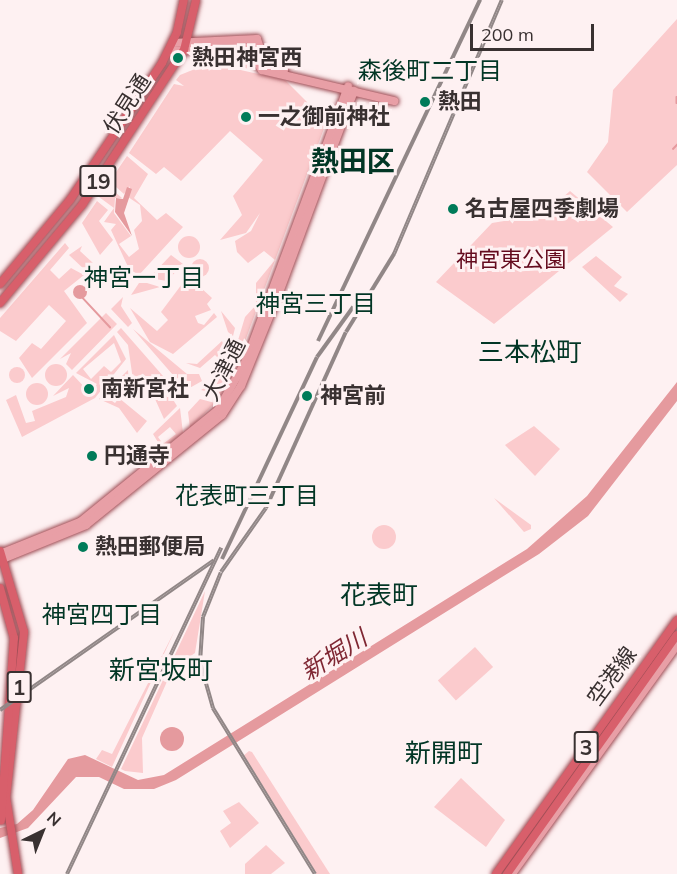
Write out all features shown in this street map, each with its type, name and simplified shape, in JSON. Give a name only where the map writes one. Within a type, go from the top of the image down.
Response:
[{"type":"highway","name":"伏見通","points":[[0,284],[70,200],[171,47],[184,0]]},
{"type":"highway","name":"伏見通","points":[[0,303],[82,205],[185,46],[196,0]]},
{"type":"highway","name":"1","points":[[1,556],[25,645],[5,824],[18,874]]},
{"type":"highway","name":"1","points":[[0,588],[14,638],[0,775],[13,874]]},
{"type":"highway","name":"3","points":[[494,874],[677,618]]},
{"type":"highway","name":"3","points":[[504,874],[677,635]]},
{"type":"highway","points":[[504,874],[532,831],[638,690]]},
{"type":"main road","points":[[171,47],[258,45],[268,66],[394,101]]},
{"type":"main road","name":"大津通","points":[[1,556],[80,522],[218,410],[250,350],[349,89]]},
{"type":"main road","name":"空港線","points":[[512,874],[677,645]]},
{"type":"green space","name":"神宮東公園","points":[[677,19],[677,165],[627,212],[587,172],[608,142],[613,90]]},
{"type":"green space","points":[[244,57],[249,69],[211,59]]},
{"type":"green space","points":[[210,63],[285,80],[314,109],[312,115],[326,123],[238,360],[233,357],[245,317],[256,305],[256,283],[275,260],[264,251],[248,263],[237,252],[235,241],[251,231],[260,213],[246,233],[220,240],[242,215],[233,196],[263,160],[230,131],[181,181],[164,167],[156,174],[129,153],[174,84],[184,86],[176,80],[180,75]]},
{"type":"green space","points":[[127,156],[148,174],[134,198],[157,220],[166,213],[183,227],[139,275],[129,269],[111,230],[116,224],[104,222],[114,208],[99,197]],"holes":[[[130,186],[128,197],[140,205],[142,221],[134,230],[139,249],[129,257],[119,244],[131,236],[114,213],[115,198],[122,198],[116,193],[106,197],[116,187],[124,194]]]},
{"type":"green space","name":"神宮東公園","points":[[570,191],[613,227],[494,324],[436,282],[492,223],[544,214]]},
{"type":"green space","points":[[97,201],[108,210],[99,221],[113,240],[100,255],[82,223]]},
{"type":"green space","points":[[189,236],[197,239],[200,247],[197,255],[189,258],[181,255],[178,247],[181,239]]},
{"type":"green space","points":[[65,243],[69,248],[50,270],[59,279],[71,268],[84,275],[64,291],[87,323],[32,378],[19,358],[32,343],[41,349],[66,321],[49,305],[16,341],[0,331],[0,318]]},
{"type":"green space","points":[[82,246],[80,251],[93,263],[86,271],[69,255]]},
{"type":"green space","points":[[171,255],[183,264],[167,281],[149,278]]},
{"type":"green space","points":[[596,256],[622,277],[614,286],[628,294],[620,302],[582,267]]},
{"type":"green space","points":[[196,259],[204,259],[209,264],[207,275],[196,277],[191,272],[191,264]]},
{"type":"green space","points":[[188,276],[212,298],[207,304],[211,310],[195,316],[198,323],[204,325],[214,313],[217,317],[173,354],[150,342],[130,308],[157,331],[168,320],[161,312]]},
{"type":"green space","points":[[139,283],[147,283],[160,287],[131,295]]},
{"type":"green space","points":[[123,297],[121,306],[132,323],[128,327],[111,309]]},
{"type":"green space","points":[[221,311],[235,328],[233,336],[228,332]]},
{"type":"green space","points":[[106,313],[117,324],[72,370],[66,364],[71,353],[60,359]]},
{"type":"green space","points":[[121,328],[177,392],[172,398],[177,406],[164,419],[151,390],[134,387],[128,345],[117,332]]},
{"type":"green space","points":[[133,329],[187,374],[199,374],[202,381],[186,390]]},
{"type":"green space","points":[[114,335],[126,359],[95,398],[22,437],[6,400],[16,395],[26,423],[35,421],[32,411],[66,397],[69,388],[53,396],[73,375],[89,392],[97,384],[76,373]],"holes":[[[114,343],[121,362],[111,372],[104,366],[91,379],[83,369]]]},
{"type":"green space","points":[[222,341],[227,354],[223,363],[215,355],[200,368],[186,363],[197,364]]},
{"type":"green space","points":[[230,362],[236,366],[221,395],[201,390],[230,371],[225,366]]},
{"type":"green space","points":[[56,364],[64,367],[67,375],[64,383],[56,386],[48,383],[45,375],[48,367]]},
{"type":"green space","points":[[14,367],[20,367],[25,375],[23,381],[14,383],[9,378],[9,372]]},
{"type":"green space","points":[[128,370],[129,385],[119,382],[106,397],[115,403],[119,398],[147,421],[137,433],[119,408],[99,399]]},
{"type":"green space","points":[[37,383],[45,386],[48,394],[45,402],[37,405],[29,402],[26,394],[29,386]]},
{"type":"green space","points":[[200,399],[215,403],[190,428],[188,412]]},
{"type":"green space","points":[[180,408],[183,433],[162,449],[153,434]],"holes":[[[170,427],[176,434],[163,444],[158,437]]]},
{"type":"green space","points":[[534,426],[560,449],[535,476],[505,445]]},
{"type":"green space","points":[[494,498],[531,525],[531,529],[524,532]]},
{"type":"green space","points":[[384,525],[392,529],[396,537],[392,545],[384,549],[376,545],[372,537],[376,529]]},
{"type":"green space","points":[[205,591],[195,653],[173,668],[142,738],[143,773],[125,771],[121,769]]},
{"type":"green space","points":[[175,630],[112,767],[96,759],[102,750],[112,754]]},
{"type":"green space","points":[[475,647],[493,667],[456,701],[438,680]]},
{"type":"green space","points":[[249,751],[252,752],[330,874],[316,874],[243,756]]},
{"type":"green space","points":[[461,778],[505,820],[486,847],[434,807]]},
{"type":"green space","points":[[239,802],[259,823],[230,848],[220,831],[231,823],[223,811]]},
{"type":"green space","points":[[266,845],[285,863],[271,874],[245,874],[245,864]]},
{"type":"shaded area","points":[[127,187],[132,189],[124,213],[132,236],[115,212],[116,198],[123,199]]},
{"type":"shaded area","points":[[77,285],[83,285],[87,292],[83,299],[77,299],[73,295],[73,289]]},
{"type":"shaded area","name":"新堀川","points":[[677,382],[677,401],[588,516],[539,554],[176,780],[154,789],[124,789],[99,777],[76,777],[28,828],[0,838],[0,828],[17,824],[33,810],[68,759],[85,755],[138,780],[164,775],[527,549],[587,496]]},
{"type":"shaded area","points":[[172,727],[181,730],[184,739],[181,748],[172,751],[163,748],[160,739],[163,730]]},
{"type":"waterway","points":[[677,97],[677,103]]},
{"type":"waterway","points":[[673,149],[677,145]]},
{"type":"waterway","points":[[83,298],[110,327]]},
{"type":"railway","points":[[318,341],[480,0]]},
{"type":"railway","points":[[315,874],[213,708],[200,662],[203,617],[221,572],[266,508],[346,332],[394,254],[502,0]]},
{"type":"railway","points":[[222,559],[317,357],[353,307]]},
{"type":"railway","points":[[67,874],[221,548]]},
{"type":"railway","points":[[0,710],[214,560]]},
{"type":"place","name":"熱田神宮西","points":[[178,58]]},
{"type":"place","name":"熱田","points":[[425,102]]},
{"type":"place","name":"一之御前神社","points":[[246,117]]},
{"type":"place","name":"名古屋四季劇場","points":[[453,209]]},
{"type":"place","name":"南新宮社","points":[[89,389]]},
{"type":"place","name":"神宮前","points":[[307,396]]},
{"type":"place","name":"円通寺","points":[[92,456]]},
{"type":"place","name":"熱田郵便局","points":[[83,547]]},
{"type":"district","name":"森後町二丁目","points":[[430,71]]},
{"type":"district","name":"熱田区","points":[[353,161]]},
{"type":"district","name":"神宮一丁目","points":[[144,278]]},
{"type":"district","name":"神宮三丁目","points":[[316,304]]},
{"type":"district","name":"三本松町","points":[[530,352]]},
{"type":"district","name":"花表町三丁目","points":[[247,496]]},
{"type":"district","name":"花表町","points":[[379,595]]},
{"type":"district","name":"神宮四丁目","points":[[102,615]]},
{"type":"district","name":"新宮坂町","points":[[161,670]]},
{"type":"district","name":"新開町","points":[[444,753]]}]
